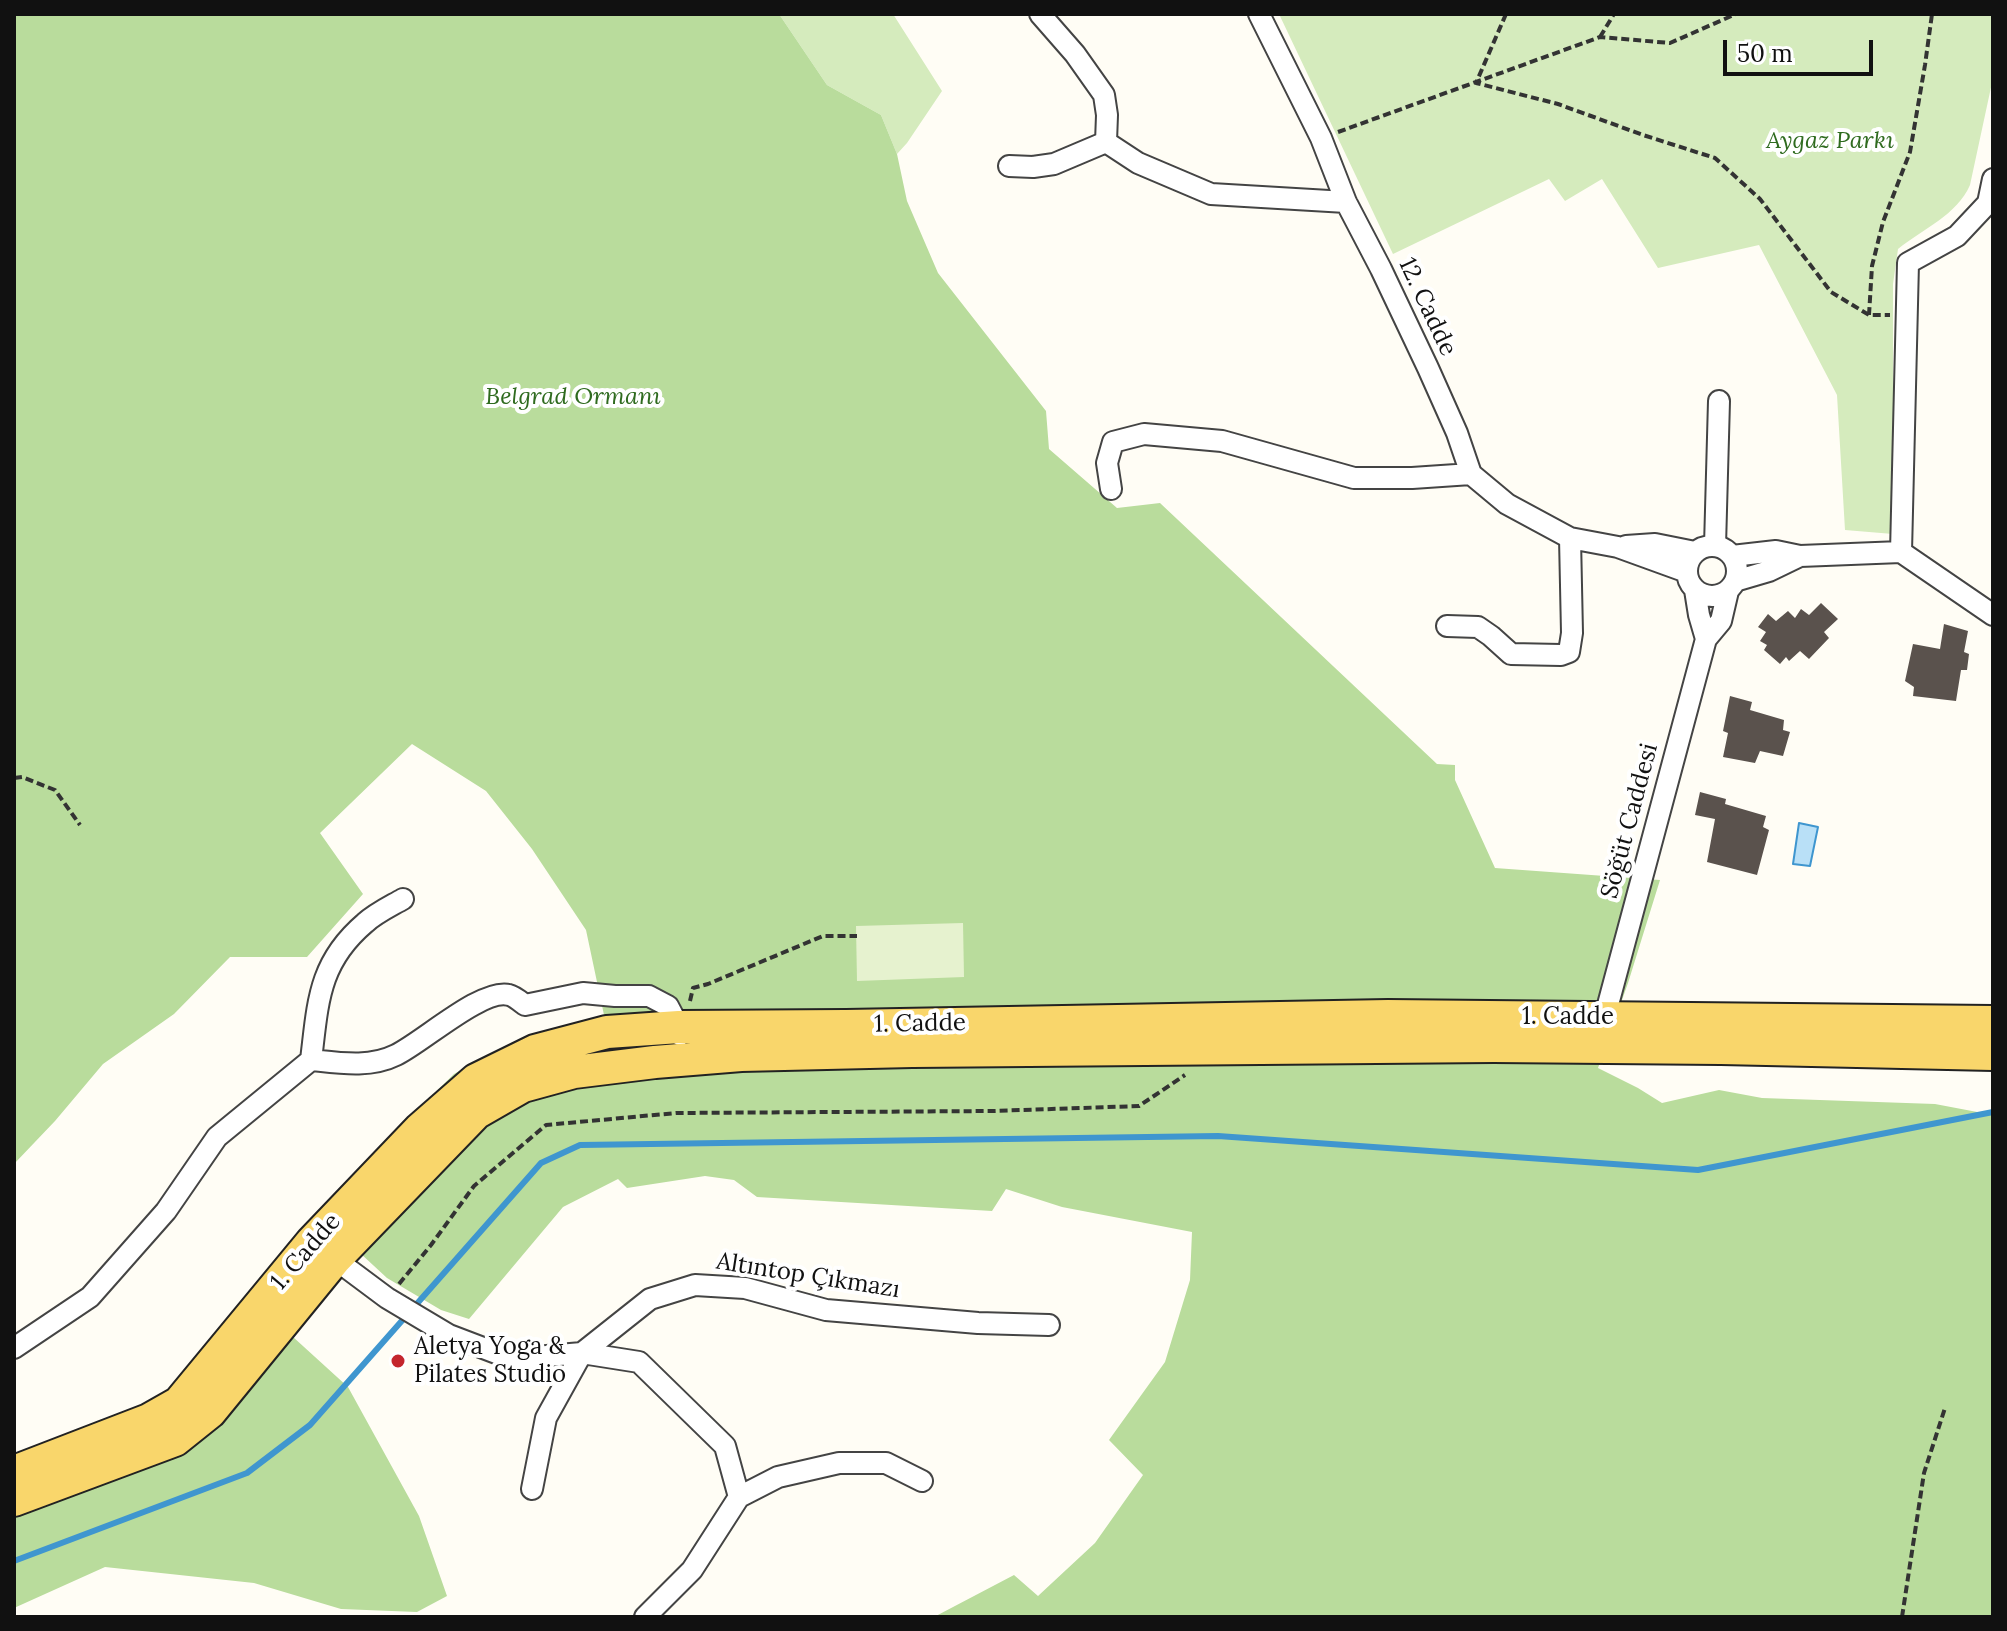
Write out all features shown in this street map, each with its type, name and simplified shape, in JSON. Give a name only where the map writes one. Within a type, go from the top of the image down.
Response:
[{"type":"main road","name":"1. Cadde","points":[[14,1500],[175,1440],[210,1412],[323,1251],[420,1129],[476,1080],[535,1051],[673,1016],[862,1026],[1388,1016],[1601,1032],[1993,1054]]},
{"type":"main road","name":"1. Cadde","points":[[14,1472],[138,1424],[179,1403],[323,1251],[476,1113],[523,1086],[574,1072],[741,1055],[1399,1047],[1601,1032],[1993,1022]]},
{"type":"street","points":[[1040,14],[1075,54],[1104,95],[1106,142]]},
{"type":"street","name":"12. Cadde","points":[[1259,14],[1321,138],[1346,202],[1428,368],[1457,433],[1471,474]]},
{"type":"street","points":[[1009,166],[1054,164],[1106,142]]},
{"type":"street","points":[[1106,142],[1138,163],[1211,194],[1346,202]]},
{"type":"street","points":[[1901,552],[1908,263],[1957,236],[1988,203],[1993,179]]},
{"type":"street","points":[[1706,639],[1721,621],[1737,568],[1724,551],[1719,401]]},
{"type":"street","points":[[1111,489],[1107,463],[1113,442],[1144,434],[1222,441],[1354,478],[1471,474],[1507,504],[1570,538],[1618,547],[1691,581],[1708,596],[1715,596],[1800,556]]},
{"type":"street","points":[[1447,626],[1478,627],[1511,654],[1561,655],[1569,652],[1572,620],[1570,538]]},
{"type":"street","points":[[1618,547],[1655,544],[1695,552]]},
{"type":"street","points":[[1706,639],[1688,565],[1701,548],[1776,551],[1800,556],[1901,552],[1993,615]]},
{"type":"street","name":"Söğüt Caddesi","points":[[1601,1032],[1706,639]]},
{"type":"street","points":[[14,1348],[90,1297],[166,1211],[217,1137],[311,1060],[318,999],[333,957],[366,923],[403,899]]},
{"type":"street","points":[[311,1060],[356,1065],[394,1056],[490,996],[509,995],[525,1005],[583,993],[649,996],[673,1016],[685,1059]]},
{"type":"street","points":[[323,1251],[393,1301],[449,1335],[512,1359],[582,1353],[639,1362],[725,1446],[739,1497]]},
{"type":"street","name":"Altıntop Çıkmazı","points":[[532,1489],[546,1418],[582,1353],[650,1299],[695,1285],[745,1288],[826,1310],[978,1323],[1049,1325]]},
{"type":"street","points":[[645,1617],[692,1570],[739,1497],[778,1477],[839,1463],[886,1463],[922,1481]]},
{"type":"path","points":[[1476,83],[1506,14]]},
{"type":"path","points":[[1600,37],[1614,14]]},
{"type":"path","points":[[1321,138],[1600,37],[1670,43],[1736,14]]},
{"type":"path","points":[[1869,315],[1872,266],[1883,222],[1910,152],[1932,14]]},
{"type":"path","points":[[1476,83],[1558,104],[1715,158],[1760,199],[1831,292],[1869,315],[1908,314]]},
{"type":"path","points":[[14,778],[22,777],[55,790],[80,825]]},
{"type":"path","points":[[673,1016],[690,1001],[693,988],[823,936],[857,936]]},
{"type":"path","points":[[393,1301],[474,1186],[546,1125],[676,1113],[993,1111],[1139,1106],[1193,1070]]},
{"type":"path","points":[[1902,1617],[1924,1473],[1945,1408]]},
{"type":"green space","name":"Belgrad Ormanı","points":[[14,14],[779,14],[827,85],[881,115],[897,154],[907,201],[938,273],[1046,411],[1049,449],[1117,508],[1160,503],[1437,764],[1455,765],[1455,780],[1495,868],[1660,880],[1598,1068],[1662,1103],[1719,1090],[1762,1098],[1935,1104],[1993,1115],[1993,1617],[934,1617],[1014,1575],[1038,1596],[1095,1543],[1143,1475],[1109,1440],[1165,1362],[1190,1280],[1192,1232],[1062,1207],[1006,1189],[992,1211],[757,1197],[734,1180],[705,1176],[627,1188],[618,1179],[563,1207],[469,1319],[441,1310],[387,1278],[320,1216],[369,1157],[454,1074],[487,1055],[542,1032],[604,1015],[586,930],[532,849],[486,791],[412,744],[320,833],[363,894],[307,957],[230,957],[174,1014],[103,1064],[14,1164]]},
{"type":"green space","points":[[779,14],[893,14],[942,91],[897,154],[881,115],[827,85]]},
{"type":"green space","name":"Aygaz Parkı","points":[[1279,14],[1993,14],[1993,78],[1970,185],[1948,213],[1898,249],[1893,284],[1893,534],[1845,530],[1837,395],[1759,245],[1658,268],[1602,179],[1565,201],[1549,179],[1393,254]]},
{"type":"green space","points":[[963,923],[964,977],[857,981],[856,926]]},
{"type":"green space","points":[[248,1296],[348,1387],[419,1516],[447,1596],[417,1612],[341,1609],[254,1583],[105,1567],[14,1608],[14,1459],[68,1441],[163,1396]]},
{"type":"water","points":[[1799,823],[1818,827],[1810,866],[1793,864]]},
{"type":"building","points":[[1821,603],[1838,619],[1824,632],[1829,638],[1809,659],[1800,651],[1789,661],[1786,657],[1780,664],[1764,650],[1767,645],[1760,641],[1766,632],[1758,627],[1768,614],[1776,621],[1788,611],[1795,618],[1801,609],[1809,615]]},
{"type":"building","points":[[1944,624],[1968,631],[1964,652],[1969,654],[1967,670],[1961,670],[1956,701],[1913,696],[1914,687],[1905,681],[1913,644],[1940,649]]},
{"type":"building","points":[[1730,696],[1752,702],[1750,710],[1784,720],[1783,730],[1790,732],[1783,756],[1760,751],[1755,763],[1723,757],[1728,733],[1723,731]]},
{"type":"building","points":[[1700,792],[1726,799],[1725,804],[1766,816],[1763,827],[1769,830],[1757,875],[1707,862],[1715,819],[1695,815]]},
{"type":"waterway","points":[[14,1561],[247,1473],[310,1425],[541,1163],[580,1145],[1218,1136],[1698,1170],[1993,1112]]},
{"type":"place","name":"Aletya Yoga & Pilates Studio","points":[[398,1361]]}]
